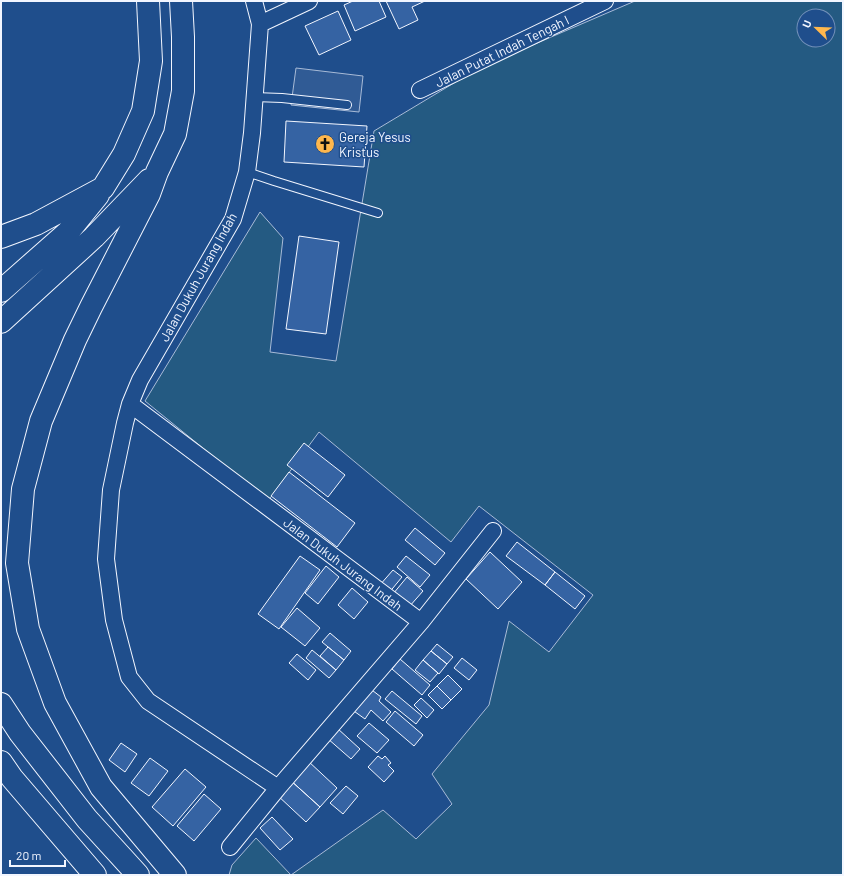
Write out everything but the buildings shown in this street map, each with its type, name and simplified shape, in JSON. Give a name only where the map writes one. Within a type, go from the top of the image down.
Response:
[{"type":"highway","points":[[1,291],[68,232],[104,188],[124,154],[143,111],[151,61],[148,1]]},
{"type":"highway","points":[[175,875],[101,787],[55,702],[28,629],[17,563],[23,490],[41,421],[85,320],[149,194],[157,172],[175,134],[183,91],[181,1]]},
{"type":"highway","points":[[1,322],[94,237],[157,172]]},
{"type":"highway","points":[[1,237],[36,224],[104,188]]},
{"type":"highway","points":[[1,704],[20,733],[87,819],[138,875]]},
{"type":"highway","points":[[1,762],[12,778],[95,875]]},
{"type":"street","name":"Jalan Dukuh Jurang Indah","points":[[254,1],[260,24],[247,172],[233,219],[140,380],[130,404],[124,423],[111,490],[106,559],[114,620],[129,677],[148,701],[278,788]]},
{"type":"street","points":[[260,24],[309,1]]},
{"type":"street","name":"Jalan Putat Indah Tengah I","points":[[420,90],[605,1]]},
{"type":"street","name":"Jalan Dukuh Jurang Indah","points":[[130,404],[421,622]]},
{"type":"street","points":[[230,847],[278,788],[421,622],[493,531]]},
{"type":"lane","points":[[254,97],[282,98],[347,105]]},
{"type":"lane","points":[[247,172],[274,182],[378,213]]},
{"type":"shaded area","points":[[635,1],[843,1],[843,875],[291,875],[383,810],[416,839],[452,804],[432,774],[489,705],[509,621],[549,652],[593,595],[479,506],[451,542],[319,432],[268,501],[145,401],[260,212],[283,238],[270,352],[336,361],[374,131],[479,68]]},
{"type":"shaded area","points":[[296,68],[363,76],[359,112],[291,105]]},
{"type":"shaded area","points":[[256,838],[291,875],[229,875],[232,865]]},
{"type":"place","name":"Gereja Yesus Kristus","points":[[325,144]]}]
